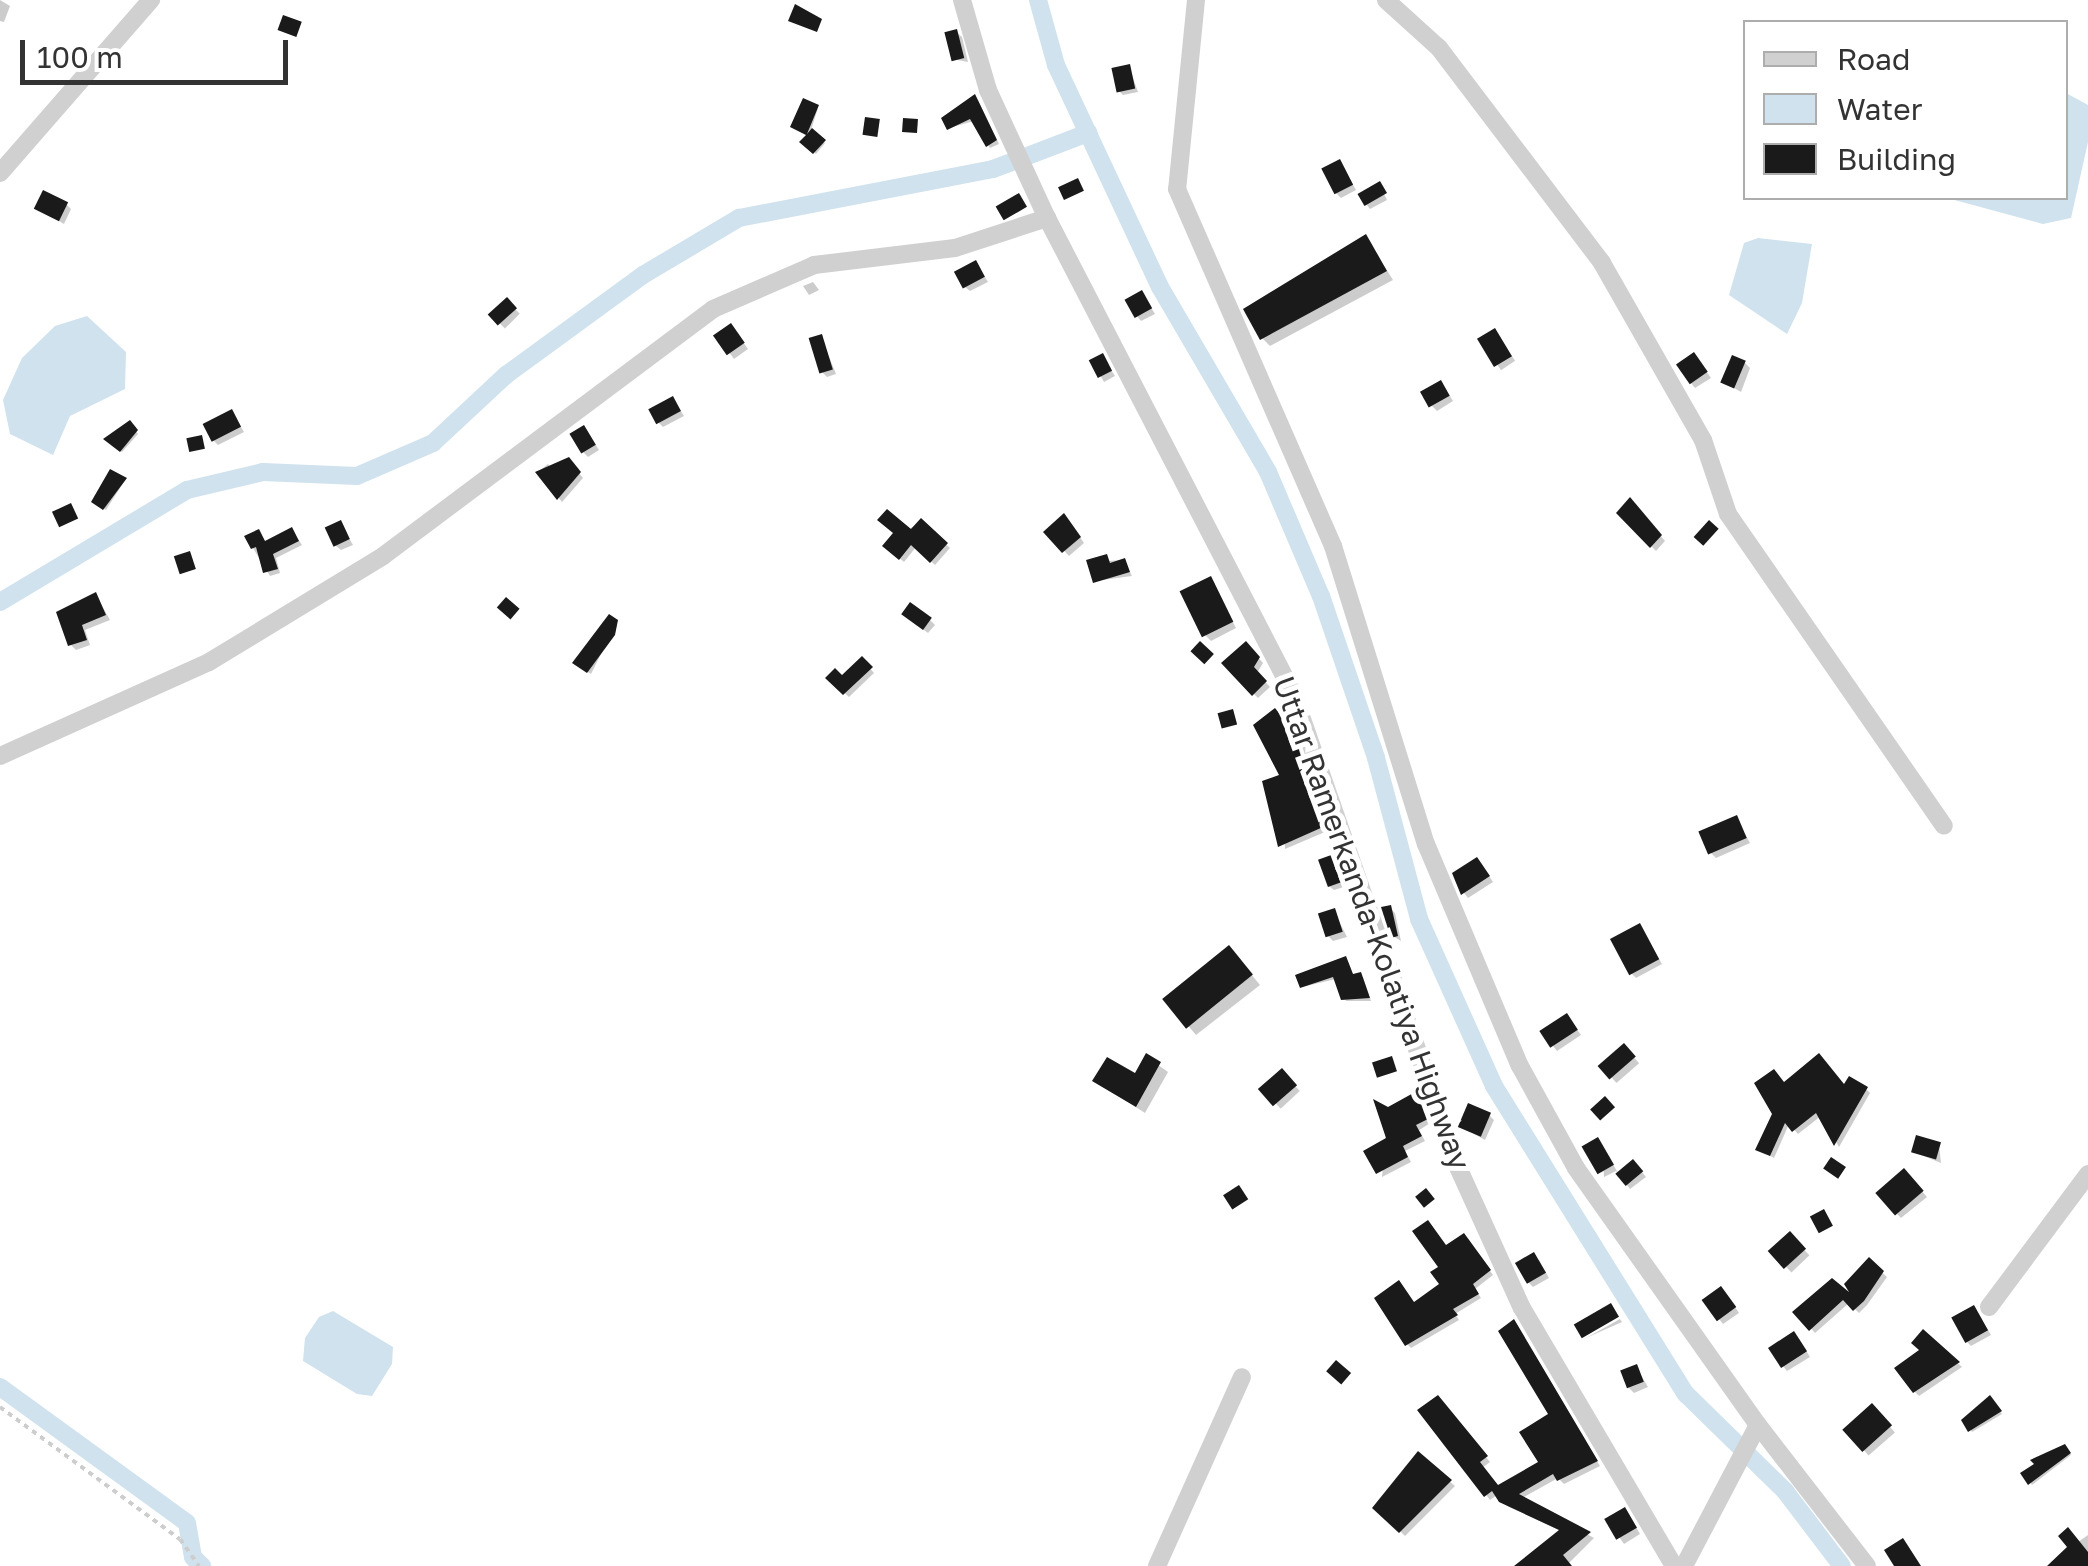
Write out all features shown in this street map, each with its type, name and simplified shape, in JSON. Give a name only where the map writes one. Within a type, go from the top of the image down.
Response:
[{"type":"street","points":[[0,173],[151,0]]},
{"type":"street","name":"Uttar Ramerkanda-Kolatiya Highway","points":[[962,0],[988,90],[1044,212],[1293,692],[1457,1165],[1522,1308],[1674,1566]]},
{"type":"street","points":[[1196,0],[1177,190],[1334,546],[1426,844],[1520,1066],[1576,1168],[1756,1430],[1867,1566]]},
{"type":"street","points":[[1386,0],[1438,48],[1602,263],[1703,440],[1728,514],[1944,826]]},
{"type":"street","points":[[0,756],[209,662],[383,556],[713,309],[814,265],[954,248],[1044,212]]},
{"type":"street","points":[[1989,1307],[2088,1174]]},
{"type":"street","points":[[1157,1566],[1242,1376]]},
{"type":"street","points":[[1684,1566],[1756,1430]]},
{"type":"path","points":[[0,1407],[180,1539],[200,1566]]},
{"type":"water","points":[[2068,94],[2088,105],[2088,142],[2071,218],[2043,224],[1954,200],[2068,200]]},
{"type":"water","points":[[1758,238],[1812,244],[1802,303],[1787,334],[1729,295],[1744,243]]},
{"type":"water","points":[[87,316],[126,352],[125,389],[70,416],[53,455],[10,434],[3,400],[22,358],[55,326]]},
{"type":"water","points":[[333,1311],[393,1347],[392,1364],[372,1396],[357,1394],[303,1361],[305,1338],[319,1317]]},
{"type":"building","points":[[795,4],[822,19],[817,32],[788,21]]},
{"type":"building","points":[[283,15],[302,22],[296,37],[278,30]]},
{"type":"building","points":[[957,29],[964,58],[952,61],[944,32]]},
{"type":"building","points":[[1130,64],[1135,88],[1117,92],[1111,68]]},
{"type":"building","points":[[975,94],[997,140],[986,147],[970,119],[947,130],[941,118]]},
{"type":"building","points":[[803,98],[819,105],[807,134],[812,128],[826,140],[813,154],[799,142],[806,135],[790,127]]},
{"type":"building","points":[[865,117],[880,119],[877,137],[862,135]]},
{"type":"building","points":[[903,118],[918,119],[917,133],[902,132]]},
{"type":"building","points":[[1340,159],[1353,185],[1334,194],[1321,169]]},
{"type":"building","points":[[1078,178],[1084,191],[1064,200],[1058,187]]},
{"type":"building","points":[[1380,181],[1387,193],[1364,206],[1357,194]]},
{"type":"building","points":[[43,190],[68,202],[59,221],[34,209]]},
{"type":"building","points":[[1019,193],[1027,207],[1004,220],[996,206]]},
{"type":"building","points":[[1366,234],[1387,271],[1260,340],[1243,309]]},
{"type":"building","points":[[976,260],[985,277],[963,289],[954,272]]},
{"type":"building","points":[[1142,290],[1152,308],[1135,318],[1125,300]]},
{"type":"building","points":[[507,297],[517,308],[498,326],[488,314]]},
{"type":"building","points":[[731,323],[745,343],[727,355],[713,336]]},
{"type":"building","points":[[1495,328],[1512,356],[1494,367],[1477,339]]},
{"type":"building","points":[[822,334],[833,369],[819,373],[809,338]]},
{"type":"building","points":[[1694,352],[1708,372],[1690,384],[1676,365]]},
{"type":"building","points":[[1103,353],[1112,371],[1098,378],[1089,360]]},
{"type":"building","points":[[1732,355],[1746,361],[1734,388],[1720,383]]},
{"type":"building","points":[[1441,380],[1450,396],[1429,407],[1420,392]]},
{"type":"building","points":[[673,396],[681,411],[656,424],[648,409]]},
{"type":"building","points":[[232,409],[241,427],[212,442],[203,424]]},
{"type":"building","points":[[130,420],[138,430],[120,452],[103,439]]},
{"type":"building","points":[[584,425],[596,445],[581,453],[569,434]]},
{"type":"building","points":[[202,435],[205,449],[189,452],[186,438]]},
{"type":"building","points":[[569,457],[581,472],[557,500],[535,472]]},
{"type":"building","points":[[110,469],[127,478],[103,510],[91,502]]},
{"type":"building","points":[[1630,497],[1662,535],[1650,548],[1616,513]]},
{"type":"building","points":[[71,503],[78,518],[59,527],[52,512]]},
{"type":"building","points":[[887,509],[911,529],[921,518],[948,543],[930,563],[911,545],[899,560],[882,546],[893,533],[877,520]]},
{"type":"building","points":[[1064,513],[1081,537],[1062,553],[1043,532]]},
{"type":"building","points":[[341,520],[350,539],[334,547],[325,528]]},
{"type":"building","points":[[1709,520],[1719,529],[1703,546],[1694,537]]},
{"type":"building","points":[[292,527],[299,541],[273,554],[278,569],[263,573],[256,547],[251,549],[244,536],[259,529],[265,541]]},
{"type":"building","points":[[190,551],[196,569],[180,574],[174,556]]},
{"type":"building","points":[[1107,554],[1110,563],[1125,558],[1130,572],[1093,583],[1086,560]]},
{"type":"building","points":[[1211,576],[1233,622],[1202,637],[1180,591]]},
{"type":"building","points":[[96,592],[106,615],[82,625],[87,640],[68,646],[56,612]]},
{"type":"building","points":[[506,597],[520,609],[510,619],[497,608]]},
{"type":"building","points":[[910,602],[932,618],[923,630],[901,614]]},
{"type":"building","points":[[609,614],[618,620],[615,635],[587,673],[572,663]]},
{"type":"building","points":[[1200,641],[1214,654],[1204,664],[1190,651]]},
{"type":"building","points":[[1246,641],[1260,657],[1254,667],[1267,681],[1252,696],[1221,663]]},
{"type":"building","points":[[862,656],[873,667],[843,695],[825,678],[835,668],[842,675]]},
{"type":"building","points":[[1275,708],[1293,731],[1323,827],[1278,847],[1262,781],[1279,775],[1253,725]]},
{"type":"building","points":[[1233,709],[1237,724],[1222,729],[1218,713]]},
{"type":"building","points":[[1737,815],[1747,838],[1708,854],[1698,831]]},
{"type":"building","points":[[1334,854],[1344,881],[1328,887],[1318,860]]},
{"type":"building","points":[[1477,857],[1490,876],[1461,895],[1452,873]]},
{"type":"building","points":[[1391,905],[1398,936],[1391,938],[1381,907]]},
{"type":"building","points":[[1335,908],[1343,932],[1326,937],[1318,914]]},
{"type":"building","points":[[1640,923],[1659,959],[1629,975],[1610,939]]},
{"type":"building","points":[[1229,945],[1253,975],[1186,1029],[1162,999]]},
{"type":"building","points":[[1346,956],[1353,974],[1361,972],[1370,998],[1341,1000],[1333,977],[1300,988],[1295,975]]},
{"type":"building","points":[[1567,1013],[1578,1030],[1550,1048],[1539,1031]]},
{"type":"building","points":[[1624,1043],[1636,1057],[1609,1080],[1598,1066]]},
{"type":"building","points":[[1146,1053],[1161,1062],[1136,1107],[1092,1081],[1107,1057],[1135,1073]]},
{"type":"building","points":[[1819,1053],[1844,1084],[1849,1076],[1868,1087],[1834,1146],[1816,1113],[1792,1132],[1785,1123],[1770,1156],[1755,1150],[1772,1114],[1754,1083],[1774,1069],[1784,1082]]},
{"type":"building","points":[[1392,1056],[1397,1071],[1377,1078],[1372,1062]]},
{"type":"building","points":[[1282,1068],[1297,1085],[1273,1106],[1258,1089]]},
{"type":"building","points":[[1417,1091],[1428,1119],[1416,1125],[1422,1136],[1403,1146],[1408,1157],[1376,1174],[1363,1151],[1386,1138],[1373,1099],[1388,1107]]},
{"type":"building","points":[[1605,1096],[1615,1107],[1600,1121],[1590,1109]]},
{"type":"building","points":[[1468,1103],[1491,1113],[1481,1137],[1458,1127]]},
{"type":"building","points":[[1916,1135],[1941,1142],[1936,1159],[1911,1152]]},
{"type":"building","points":[[1598,1137],[1614,1165],[1598,1174],[1582,1146]]},
{"type":"building","points":[[1831,1157],[1846,1167],[1838,1179],[1823,1169]]},
{"type":"building","points":[[1633,1159],[1643,1171],[1626,1186],[1615,1174]]},
{"type":"building","points":[[1904,1168],[1924,1191],[1895,1216],[1875,1193]]},
{"type":"building","points":[[1239,1185],[1248,1199],[1232,1210],[1223,1195]]},
{"type":"building","points":[[1426,1188],[1435,1199],[1424,1208],[1415,1197]]},
{"type":"building","points":[[1824,1209],[1833,1226],[1819,1233],[1810,1217]]},
{"type":"building","points":[[1428,1220],[1446,1245],[1464,1233],[1491,1270],[1473,1284],[1479,1294],[1453,1309],[1458,1315],[1405,1346],[1374,1298],[1399,1280],[1414,1302],[1439,1284],[1430,1272],[1438,1267],[1412,1231]]},
{"type":"building","points":[[1790,1231],[1806,1249],[1784,1269],[1768,1251]]},
{"type":"building","points":[[1534,1252],[1546,1273],[1527,1284],[1515,1263]]},
{"type":"building","points":[[1869,1257],[1884,1271],[1864,1301],[1853,1311],[1843,1300],[1809,1331],[1792,1312],[1832,1278],[1849,1292],[1844,1284]]},
{"type":"building","points":[[1721,1286],[1736,1307],[1717,1321],[1702,1300]]},
{"type":"building","points":[[1611,1303],[1619,1317],[1582,1338],[1574,1324]]},
{"type":"building","points":[[1974,1305],[1988,1330],[1965,1343],[1951,1318]]},
{"type":"building","points":[[1514,1319],[1598,1461],[1557,1481],[1553,1474],[1519,1494],[1591,1532],[1563,1555],[1572,1566],[1514,1566],[1559,1530],[1499,1502],[1492,1491],[1484,1497],[1417,1410],[1438,1395],[1488,1456],[1480,1462],[1498,1485],[1538,1462],[1519,1432],[1548,1414],[1498,1331]]},
{"type":"building","points":[[1923,1329],[1960,1362],[1913,1393],[1894,1368],[1919,1350],[1911,1343]]},
{"type":"building","points":[[1794,1331],[1807,1351],[1781,1368],[1768,1348]]},
{"type":"building","points":[[1336,1360],[1351,1373],[1341,1384],[1326,1371]]},
{"type":"building","points":[[1637,1364],[1644,1382],[1627,1388],[1620,1370]]},
{"type":"building","points":[[1990,1395],[2002,1411],[1968,1432],[1961,1420]]},
{"type":"building","points":[[1872,1403],[1892,1425],[1862,1452],[1842,1430]]},
{"type":"building","points":[[2065,1444],[2071,1453],[2028,1485],[2020,1473],[2034,1464],[2030,1460]]},
{"type":"building","points":[[1418,1451],[1452,1480],[1399,1533],[1372,1508]]},
{"type":"building","points":[[1625,1507],[1637,1528],[1616,1540],[1604,1519]]},
{"type":"building","points":[[2068,1527],[2088,1552],[2088,1566],[2047,1566],[2067,1547],[2058,1536]]},
{"type":"building","points":[[1903,1538],[1921,1566],[1894,1566],[1884,1550]]},
{"type":"waterway","points":[[1038,0],[1056,65],[1160,287],[1268,472],[1321,596],[1376,758],[1419,919],[1494,1086],[1686,1394],[1785,1491],[1842,1566]]},
{"type":"waterway","points":[[0,602],[187,490],[263,472],[357,476],[433,443],[506,375],[643,275],[739,218],[993,169],[1088,133]]},
{"type":"waterway","points":[[0,1387],[187,1523],[193,1557],[202,1566]]}]
